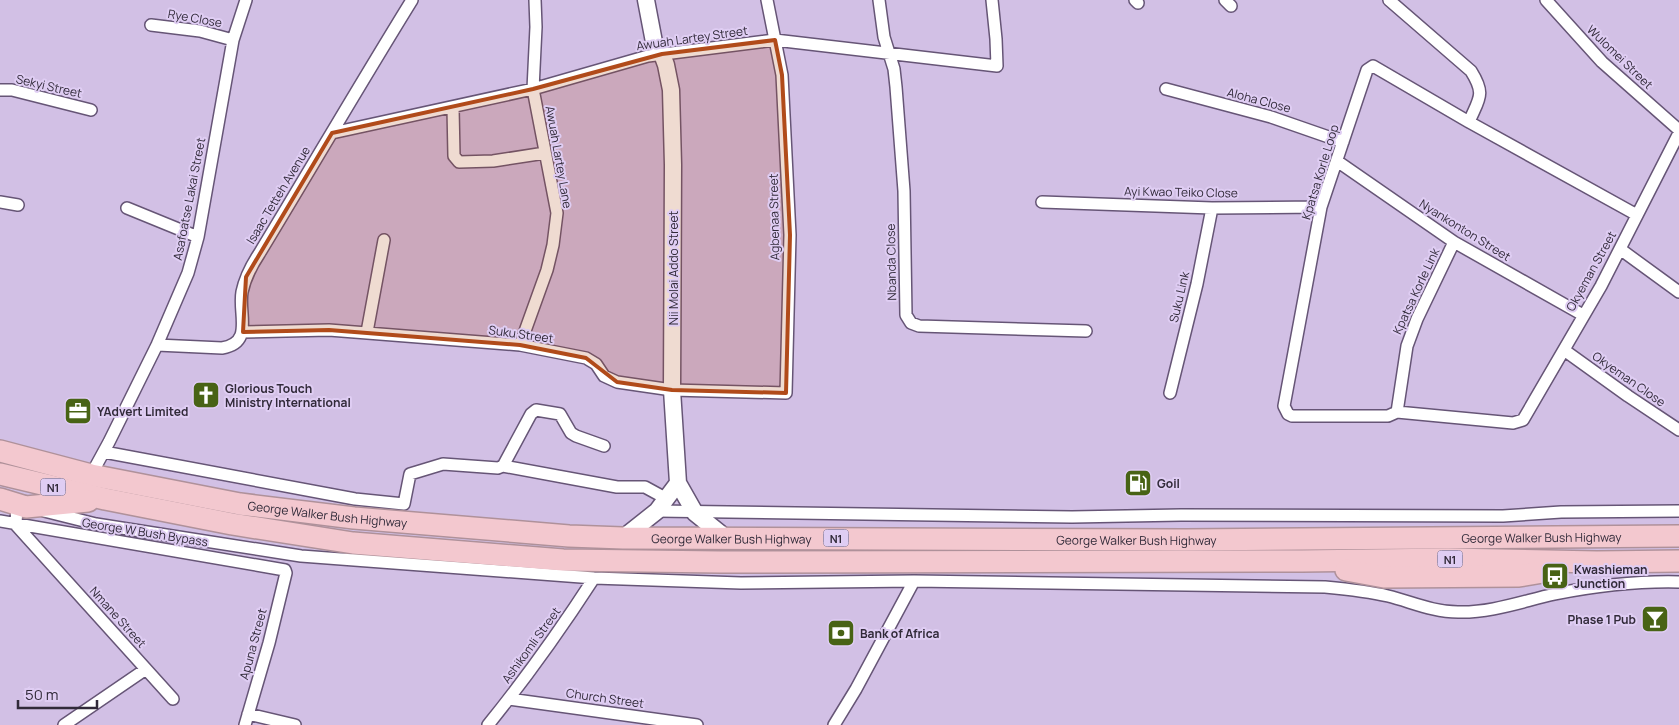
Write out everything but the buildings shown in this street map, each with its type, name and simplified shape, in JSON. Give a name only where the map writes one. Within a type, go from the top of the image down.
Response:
[{"type":"highway","name":"George Walker Bush Highway","points":[[0,451],[91,475],[240,504],[354,518],[569,536],[623,538],[1186,540],[1679,536]]},
{"type":"highway","name":"George Walker Bush Highway","points":[[0,474],[105,499],[232,524],[353,543],[563,560],[720,562],[1302,561],[1384,577],[1519,576],[1597,562],[1679,561]]},
{"type":"highway","points":[[15,509],[105,499]]},
{"type":"street","name":"Asafoatse Lakai Street","points":[[91,475],[157,345],[188,273],[198,237],[233,40],[246,0]]},
{"type":"street","name":"Isaac Tetteh Avenue","points":[[243,332],[242,294],[246,277],[359,85],[412,0]]},
{"type":"street","name":"Awuah Lartey Lane","points":[[520,345],[547,270],[557,213],[533,89],[536,27],[535,0]]},
{"type":"street","name":"Nii Molai Addo Street","points":[[646,0],[654,42],[662,54],[671,90],[673,156],[672,390],[678,483],[695,513],[726,538]]},
{"type":"street","name":"Agbenaa Street","points":[[767,0],[782,75],[790,235],[786,393]]},
{"type":"street","points":[[879,0],[884,37],[889,54]]},
{"type":"street","name":"Awuah Lartey Street","points":[[332,133],[533,89],[648,56],[775,40],[997,66],[992,0]]},
{"type":"street","points":[[1389,0],[1471,71],[1478,82],[1481,94],[1469,122]]},
{"type":"street","name":"Wulomei Street","points":[[1546,0],[1602,62],[1679,131]]},
{"type":"street","name":"Rye Close","points":[[151,25],[200,31],[233,40]]},
{"type":"street","name":"Nbanda Close","points":[[889,54],[894,69],[896,87],[904,191],[906,315],[911,323],[920,326],[1086,331]]},
{"type":"street","name":"Kpatsa Korle Loop","points":[[1524,420],[1513,423],[1397,412],[1388,416],[1292,416],[1285,410],[1284,406],[1321,207],[1367,70],[1373,66],[1637,216]]},
{"type":"street","name":"Sekyi Street","points":[[0,90],[12,90],[91,110]]},
{"type":"street","name":"Aloha Close","points":[[1166,90],[1271,116],[1343,142]]},
{"type":"street","points":[[453,108],[454,156],[459,162],[493,161],[545,153]]},
{"type":"street","name":"Okyeman Street","points":[[1524,420],[1601,286],[1679,131]]},
{"type":"street","name":"Nyankonton Street","points":[[1337,161],[1454,242],[1583,315]]},
{"type":"street","points":[[0,202],[18,205]]},
{"type":"street","name":"Ayi Kwao Teiko Close","points":[[1042,202],[1212,208],[1321,207]]},
{"type":"street","points":[[127,208],[198,237]]},
{"type":"street","name":"Suku Link","points":[[1170,393],[1197,284],[1212,208]]},
{"type":"street","points":[[367,332],[384,240]]},
{"type":"street","name":"Kpatsa Korle Link","points":[[1397,412],[1407,346],[1417,319],[1454,242]]},
{"type":"street","points":[[1620,249],[1679,292]]},
{"type":"street","name":"Suku Street","points":[[243,332],[329,330],[520,345],[586,358],[596,364],[604,376],[617,382],[672,390],[786,393]]},
{"type":"street","points":[[157,345],[230,347],[236,344],[243,332]]},
{"type":"street","name":"Okyeman Close","points":[[1564,350],[1679,430]]},
{"type":"street","points":[[503,466],[531,414],[536,410],[560,414],[570,432],[604,446]]},
{"type":"street","points":[[104,452],[355,499],[404,504],[410,474],[443,464],[498,468],[503,466],[617,488],[645,487],[662,505],[695,513],[1072,517],[1181,515],[1503,516],[1562,512],[1679,510]]},
{"type":"street","points":[[623,538],[662,505],[678,483]]},
{"type":"street","points":[[15,509],[96,524],[301,556],[594,578],[741,583],[914,581],[1325,587],[1362,590],[1434,610],[1458,612],[1479,611],[1557,594],[1628,584],[1679,582]]},
{"type":"street","name":"George W Bush Bypass","points":[[0,522],[15,509],[285,570]]},
{"type":"street","name":"Nmane Street","points":[[15,509],[146,669],[173,699]]},
{"type":"street","name":"Apuna Street","points":[[246,719],[268,643],[286,573],[285,570]]},
{"type":"street","name":"Ashikomli Street","points":[[488,725],[564,625],[594,578]]},
{"type":"street","points":[[834,725],[856,689],[914,581]]},
{"type":"street","points":[[64,725],[146,669]]},
{"type":"street","name":"Church Street","points":[[509,699],[696,725]]},
{"type":"street","points":[[246,719],[295,725]]},
{"type":"highlighted area","points":[[775,40],[782,75],[790,235],[786,393],[672,390],[617,382],[586,358],[520,345],[329,330],[243,332],[246,277],[332,133],[533,89],[662,54]]},
{"type":"place","name":"Glorious Touch Ministry International","points":[[206,395]]},
{"type":"place","name":"YAdvert Limited","points":[[78,411]]},
{"type":"place","name":"Goil","points":[[1138,483]]},
{"type":"place","name":"Kwashieman Junction","points":[[1555,576]]},
{"type":"place","name":"Phase 1 Pub","points":[[1655,619]]},
{"type":"place","name":"Bank of Africa","points":[[841,633]]}]
